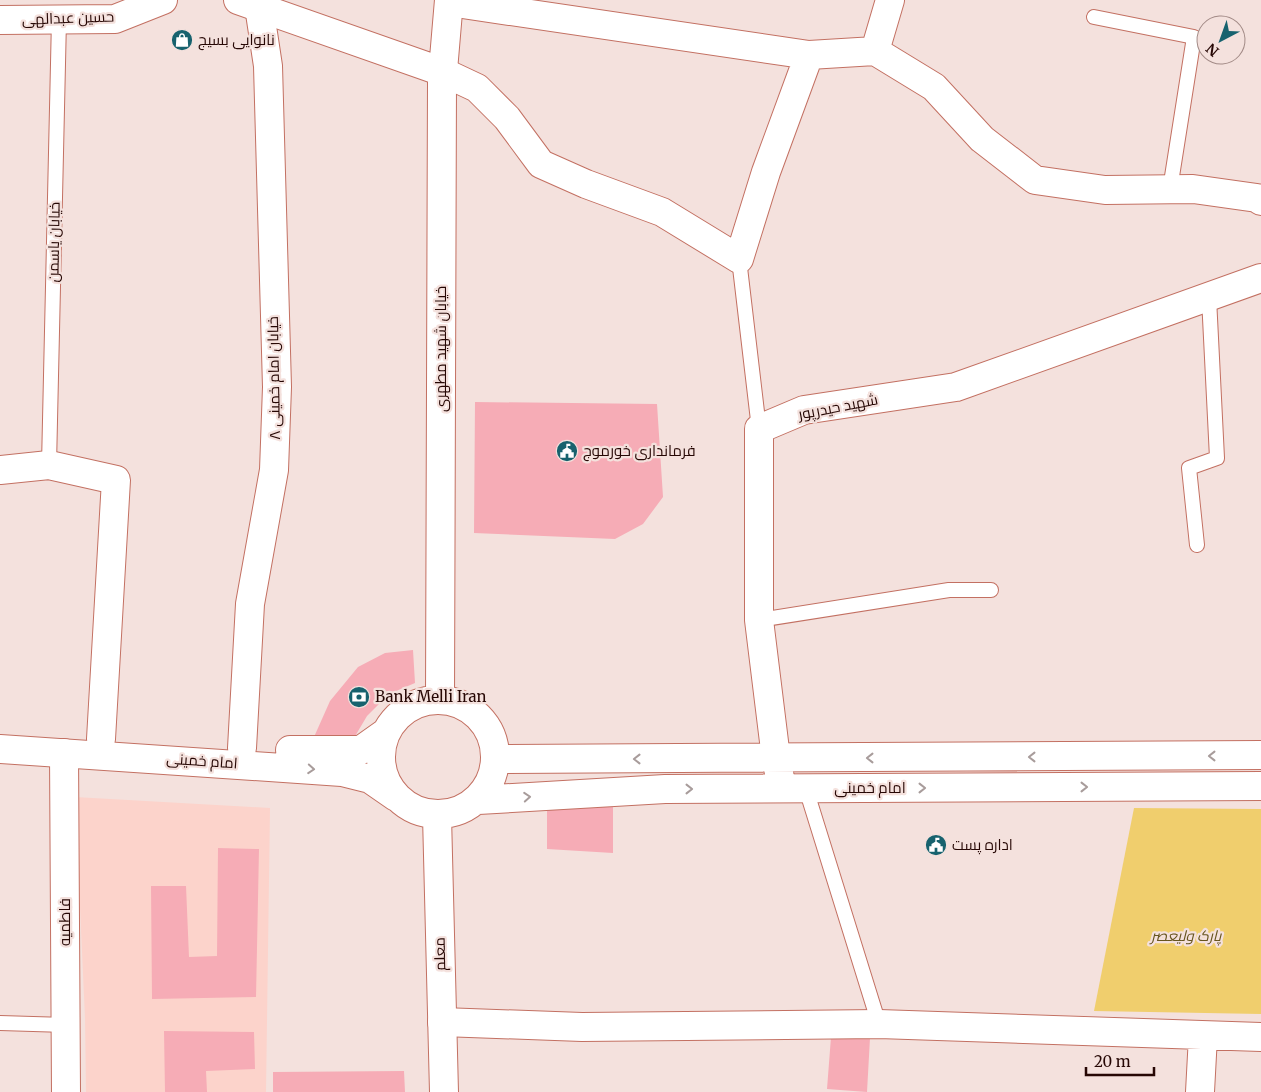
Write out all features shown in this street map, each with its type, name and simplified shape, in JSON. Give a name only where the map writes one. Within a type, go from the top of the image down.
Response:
[{"type":"street","name":"حسین عبدالهی","points":[[0,20],[115,19],[163,0]]},
{"type":"street","points":[[875,51],[890,0]]},
{"type":"street","points":[[449,1],[808,55],[875,51],[934,87],[982,139],[1035,180],[1105,190],[1193,189],[1257,198],[1261,201]]},
{"type":"street","name":"خیابان شهید مطهری","points":[[440,699],[443,72],[449,1]]},
{"type":"street","points":[[252,2],[443,72],[477,88],[508,118],[541,164],[586,184],[662,212],[739,258],[766,172],[808,55]]},
{"type":"street","name":"خیابان امام خمینی ۸","points":[[242,748],[250,604],[274,470],[276,387],[268,66],[252,2]]},
{"type":"street","name":"شهید حیدرپور","points":[[759,429],[804,410],[956,387],[1261,278]]},
{"type":"street","points":[[759,429],[759,620],[776,758],[794,788]]},
{"type":"street","points":[[0,470],[50,465],[116,480],[101,739]]},
{"type":"street","points":[[440,699],[462,705],[481,718],[493,737],[497,760],[492,782],[478,800],[459,812],[437,816],[415,811],[396,797],[384,778],[380,755],[385,733],[398,715],[418,703],[440,699]]},
{"type":"street","name":"امام خمینی","points":[[0,731],[242,748],[360,750],[385,733]]},
{"type":"street","name":"امام خمینی","points":[[0,749],[342,772],[370,779],[396,797]]},
{"type":"street","name":"فاطمیه","points":[[64,753],[66,1092]]},
{"type":"street","name":"امام خمینی","points":[[497,760],[1261,755]]},
{"type":"street","name":"امام خمینی","points":[[478,800],[665,789],[1261,786]]},
{"type":"street","name":"معلم","points":[[437,816],[444,1092]]},
{"type":"street","points":[[442,1022],[582,1027],[879,1024],[1261,1037]]},
{"type":"street","points":[[1200,1092],[1203,1036]]},
{"type":"lane","points":[[1094,17],[1194,37],[1170,189]]},
{"type":"lane","name":"خیابان یاسمن","points":[[50,465],[59,19]]},
{"type":"lane","points":[[739,258],[759,429]]},
{"type":"lane","points":[[1197,545],[1189,468],[1216,458],[1209,298]]},
{"type":"lane","points":[[759,620],[949,590],[991,590]]},
{"type":"lane","points":[[794,788],[879,1024]]},
{"type":"lane","points":[[0,1023],[66,1025]]},
{"type":"shaded area","points":[[75,797],[270,808],[266,1092],[86,1092],[85,1018]]},
{"type":"green space","name":"پارک ولیعصر","points":[[1134,808],[1261,809],[1261,1014],[1094,1011]]},
{"type":"building","name":"فرمانداری خورموج","points":[[475,402],[657,404],[663,497],[643,524],[615,539],[474,533]]},
{"type":"building","name":"Bank Melli Iran","points":[[413,650],[415,683],[389,694],[367,716],[351,743],[314,737],[330,701],[358,667],[385,653]]},
{"type":"building","points":[[547,804],[613,805],[613,853],[547,849]]},
{"type":"building","points":[[218,848],[259,849],[256,997],[152,999],[151,886],[186,886],[189,957],[217,956]]},
{"type":"building","points":[[164,1031],[254,1032],[255,1069],[206,1071],[207,1092],[165,1092]]},
{"type":"building","points":[[831,1037],[870,1038],[867,1092],[827,1089]]},
{"type":"building","points":[[404,1071],[405,1092],[273,1092],[273,1072]]},
{"type":"place","name":"نانوایی بسیج","points":[[182,40]]},
{"type":"place","name":"فرمانداری خورموج","points":[[567,451]]},
{"type":"place","name":"Bank Melli Iran","points":[[359,697]]},
{"type":"place","name":"اداره پست","points":[[936,845]]}]
